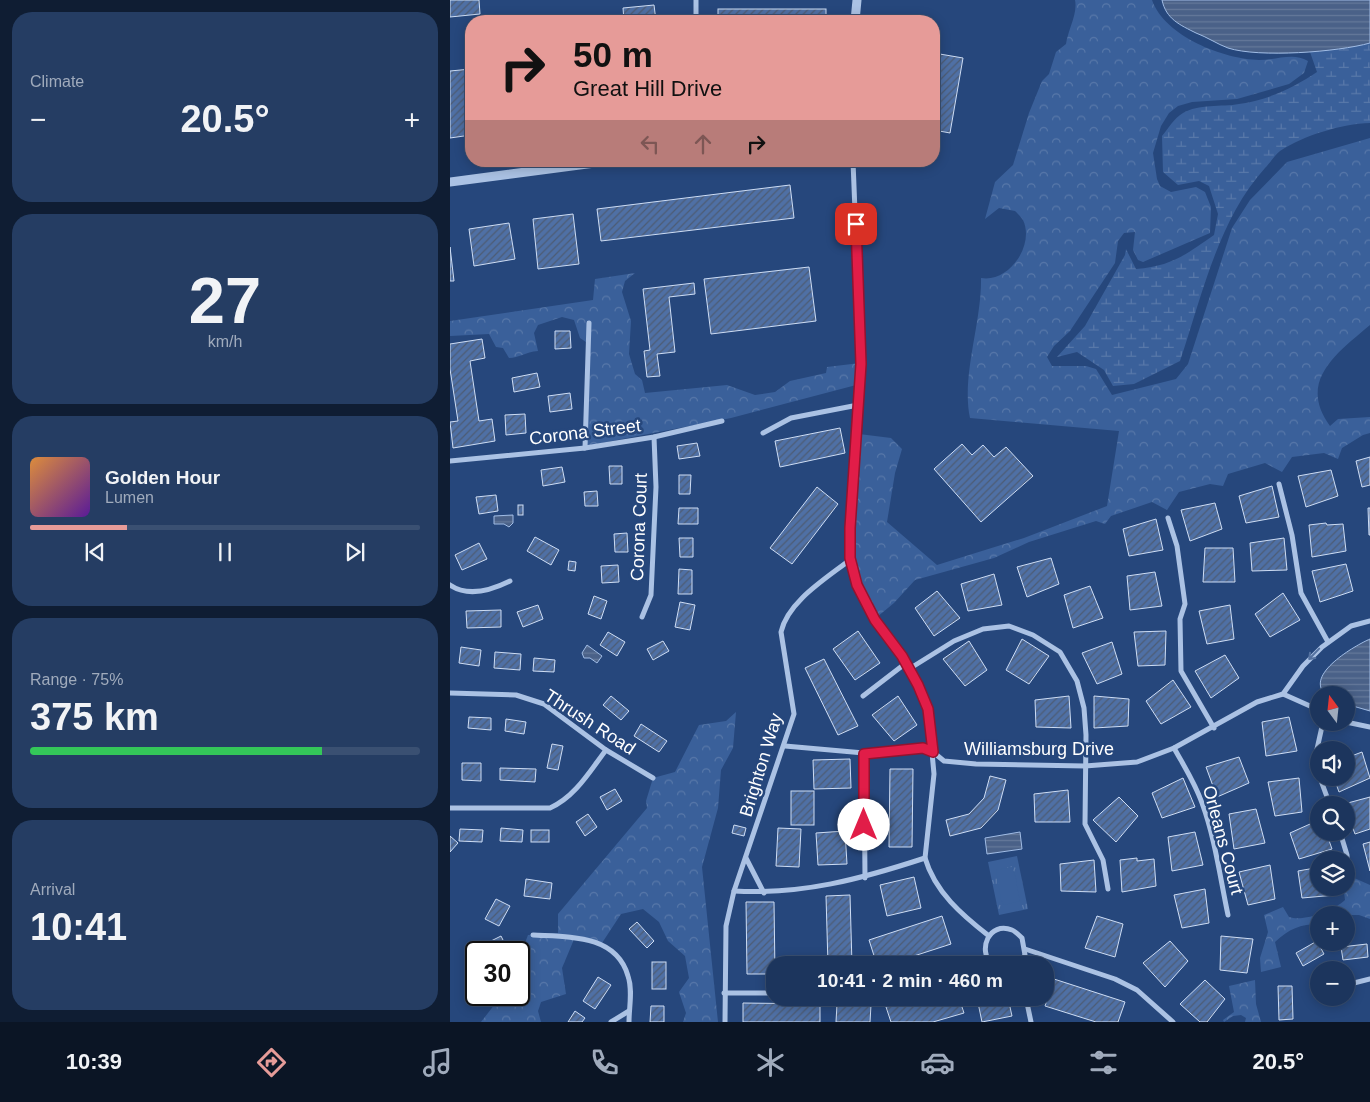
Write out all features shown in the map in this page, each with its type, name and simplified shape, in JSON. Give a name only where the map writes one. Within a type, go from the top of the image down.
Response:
[{"type":"street","points":[[696,0],[696,15]]},
{"type":"street","points":[[856,15],[857,0]]},
{"type":"street","points":[[450,182],[564,167]]},
{"type":"street","points":[[853,167],[861,364],[850,528],[850,558],[857,585],[875,620],[908,666],[928,709],[934,774],[925,858],[934,879],[949,901],[989,936]]},
{"type":"street","points":[[585,448],[589,323]]},
{"type":"street","points":[[763,433],[791,418],[858,405]]},
{"type":"street","name":"Corona Street","points":[[450,461],[585,448],[654,437],[722,421]]},
{"type":"street","name":"Corona Court","points":[[642,617],[651,595],[656,488],[654,437]]},
{"type":"street","points":[[1279,484],[1292,535],[1300,593],[1328,642]]},
{"type":"street","points":[[1168,518],[1177,546],[1185,604],[1180,619],[1181,671],[1214,728]]},
{"type":"street","name":"Brighton Way","points":[[725,1022],[726,926],[734,890],[785,746],[794,714],[782,632],[784,619],[806,596],[850,558]]},
{"type":"street","points":[[450,586],[469,592],[488,591],[510,581]]},
{"type":"street","points":[[1310,706],[1283,694],[1302,666],[1328,642],[1351,626],[1370,621]]},
{"type":"street","points":[[863,696],[908,666],[954,641],[983,629],[1008,626],[1033,635],[1060,652],[1077,681],[1084,708],[1086,735],[1085,824],[1103,860],[1108,890]]},
{"type":"street","name":"Thrush Road","points":[[450,693],[516,695],[544,704],[606,750],[653,778]]},
{"type":"street","name":"Williamsburg Drive","points":[[785,746],[864,754],[923,748],[933,752],[944,761],[968,764],[1085,766],[1137,762],[1174,748],[1214,728],[1257,702],[1283,694]]},
{"type":"street","points":[[1355,724],[1370,727]]},
{"type":"street","name":"Orleans Court","points":[[1174,748],[1190,775],[1202,803],[1228,914]]},
{"type":"street","points":[[450,808],[550,808],[560,804],[580,785],[606,750]]},
{"type":"street","points":[[864,754],[865,878]]},
{"type":"street","points":[[746,858],[764,893]]},
{"type":"street","points":[[734,890],[764,893],[803,890],[865,878],[925,858]]},
{"type":"street","points":[[986,956],[984,950],[989,936],[1000,929],[1012,930],[1022,938],[1025,950],[1023,956]]},
{"type":"street","points":[[533,935],[578,938],[599,943],[618,955],[629,976],[629,1022]]},
{"type":"street","points":[[1025,950],[1115,979],[1137,990],[1173,1022]]},
{"type":"street","points":[[1355,983],[1370,980]]},
{"type":"street","points":[[724,993],[766,993]]},
{"type":"street","points":[[1028,1006],[1031,1022]]},
{"type":"street","points":[[611,1022],[629,1011]]},
{"type":"green space","points":[[1075,0],[1152,0],[1159,13],[1169,25],[1197,44],[1245,59],[1259,60],[1297,57],[1308,61],[1304,73],[1289,84],[1237,99],[1192,102],[1178,106],[1169,113],[1161,126],[1153,153],[1157,179],[1160,186],[1171,192],[1196,187],[1205,192],[1211,207],[1210,233],[1143,262],[1138,260],[1133,250],[1135,232],[1124,233],[1118,241],[1115,263],[1070,331],[1054,346],[1047,357],[1052,366],[1086,366],[1096,369],[1112,395],[1176,379],[1188,364],[1232,228],[1250,200],[1287,162],[1370,138],[1370,325],[1345,346],[1325,369],[1319,382],[1318,395],[1321,410],[1330,426],[1338,419],[1370,417],[1370,433],[1363,435],[1342,448],[1338,459],[1324,453],[1292,457],[1282,472],[1265,463],[1228,474],[1223,486],[1210,484],[1179,492],[1167,510],[1152,502],[1111,516],[1105,524],[1096,521],[1029,542],[994,558],[915,580],[894,603],[877,617],[860,596],[854,580],[851,560],[850,516],[859,434],[891,438],[902,449],[895,473],[887,522],[937,565],[1024,538],[1107,506],[1119,431],[970,418],[968,402],[968,385],[981,278],[1001,275],[1010,268],[1022,251],[1026,230],[1023,220],[1015,211],[999,208],[985,219],[995,182],[1013,165],[1029,113],[1042,81],[1049,74],[1056,52],[1066,44],[1075,10]]},
{"type":"green space","points":[[1370,43],[1370,123],[1335,128],[1312,135],[1280,151],[1265,168],[1235,211],[1223,235],[1204,285],[1180,361],[1134,384],[1113,386],[1104,370],[1077,352],[1057,357],[1085,326],[1125,255],[1126,249],[1136,269],[1169,262],[1214,235],[1218,214],[1209,186],[1199,181],[1178,185],[1163,172],[1162,136],[1171,124],[1189,110],[1250,102],[1270,96],[1299,83],[1317,72],[1310,52]]},
{"type":"green space","points":[[635,273],[625,281],[622,292],[631,321],[629,354],[635,374],[642,380],[645,393],[727,385],[755,395],[775,392],[790,381],[826,373],[827,367],[860,363],[860,384],[731,418],[586,446],[586,342],[580,338],[574,320],[562,317],[538,325],[534,333],[538,351],[513,358],[509,358],[503,348],[496,347],[489,334],[450,336],[450,321],[593,300],[595,279]]},
{"type":"green space","points":[[736,712],[733,748],[721,770],[718,808],[702,867],[718,1022],[683,1022],[686,1013],[679,992],[689,978],[685,956],[668,941],[659,922],[643,909],[621,914],[602,943],[575,937],[562,968],[566,994],[541,1002],[538,1011],[541,1022],[481,1022],[493,1006],[530,1006],[530,941],[526,941],[528,935],[558,933],[558,914],[647,808],[646,801],[653,778],[675,772],[699,725],[726,721]]},
{"type":"green space","points":[[1017,856],[1028,909],[999,915],[988,862]]},
{"type":"green space","points":[[1012,867],[1017,881],[1020,901],[1004,905],[1001,900],[996,870]]},
{"type":"green space","points":[[1355,878],[1370,885],[1370,919],[1355,915],[1355,906],[1336,906],[1345,900],[1344,896],[1355,896]]},
{"type":"green space","points":[[1283,907],[1289,917],[1310,917],[1310,925],[1295,928],[1275,942],[1281,967],[1261,972],[1260,958],[1268,932],[1264,915]]},
{"type":"green space","points":[[1255,980],[1256,1004],[1261,1022],[1245,1022],[1246,1018],[1241,1015],[1233,1016],[1224,1022],[1223,1020],[1234,1012],[1229,986]]},
{"type":"shaded area","points":[[1162,0],[1370,0],[1370,43],[1339,49],[1299,53],[1242,51],[1228,48],[1174,21],[1164,7]]},
{"type":"shaded area","points":[[513,515],[513,523],[509,527],[504,524],[494,524],[494,516]]},
{"type":"shaded area","points":[[1370,639],[1370,711],[1355,707],[1355,686],[1321,686],[1321,679],[1326,670],[1354,647]]},
{"type":"shaded area","points":[[587,645],[602,656],[597,663],[590,658],[584,658],[582,653]]},
{"type":"shaded area","points":[[1020,832],[1022,849],[987,854],[985,838]]},
{"type":"building","points":[[450,0],[479,0],[480,14],[450,17]]},
{"type":"building","points":[[654,5],[655,15],[624,15],[623,8]]},
{"type":"building","points":[[718,9],[826,9],[826,15],[718,15]]},
{"type":"building","points":[[940,54],[963,58],[950,133],[940,131]]},
{"type":"building","points":[[465,70],[465,136],[450,138],[450,71]]},
{"type":"building","points":[[790,185],[794,218],[601,241],[597,209]]},
{"type":"building","points":[[573,214],[579,264],[538,269],[533,219]]},
{"type":"building","points":[[509,223],[515,259],[474,266],[469,229]]},
{"type":"building","points":[[450,247],[454,281],[450,281]]},
{"type":"building","points":[[809,267],[816,321],[711,334],[704,279]]},
{"type":"building","points":[[694,283],[695,294],[669,297],[675,352],[657,354],[660,376],[647,377],[644,351],[650,350],[643,289]]},
{"type":"building","points":[[555,331],[570,331],[571,348],[555,349]]},
{"type":"building","points":[[482,339],[485,358],[470,361],[479,421],[492,419],[495,441],[453,448],[450,422],[458,421],[450,369],[450,344]]},
{"type":"building","points":[[537,373],[540,387],[514,392],[512,378]]},
{"type":"building","points":[[570,393],[572,409],[550,412],[548,396]]},
{"type":"building","points":[[525,414],[526,433],[506,435],[505,415]]},
{"type":"building","points":[[840,428],[845,453],[780,467],[775,441]]},
{"type":"building","points":[[697,443],[700,456],[679,459],[677,446]]},
{"type":"building","points":[[962,444],[972,455],[983,445],[994,457],[1006,447],[1033,476],[981,522],[934,469]]},
{"type":"building","points":[[1370,457],[1370,485],[1362,487],[1356,461]]},
{"type":"building","points":[[609,466],[622,466],[622,484],[610,484]]},
{"type":"building","points":[[562,467],[565,482],[543,486],[541,470]]},
{"type":"building","points":[[1331,470],[1338,496],[1306,507],[1298,476]]},
{"type":"building","points":[[679,475],[691,475],[690,494],[679,494]]},
{"type":"building","points":[[1272,486],[1279,517],[1246,523],[1239,496]]},
{"type":"building","points":[[817,487],[838,504],[792,564],[770,548]]},
{"type":"building","points":[[597,491],[598,506],[585,506],[584,492]]},
{"type":"building","points":[[496,495],[498,511],[479,514],[476,497]]},
{"type":"building","points":[[1215,503],[1222,529],[1190,541],[1181,510]]},
{"type":"building","points":[[518,505],[523,505],[523,515],[518,515]]},
{"type":"building","points":[[679,508],[698,508],[698,524],[678,524]]},
{"type":"building","points":[[1368,508],[1370,508],[1370,535],[1369,535]]},
{"type":"building","points":[[1156,519],[1163,550],[1129,556],[1123,529]]},
{"type":"building","points":[[1326,523],[1327,525],[1343,524],[1346,551],[1312,557],[1309,525]]},
{"type":"building","points":[[627,533],[628,552],[615,552],[614,534]]},
{"type":"building","points":[[535,537],[559,550],[551,565],[527,551]]},
{"type":"building","points":[[679,538],[693,538],[693,557],[680,557]]},
{"type":"building","points":[[1284,538],[1287,570],[1252,571],[1250,543]]},
{"type":"building","points":[[479,543],[487,559],[462,570],[455,555]]},
{"type":"building","points":[[1205,548],[1233,548],[1235,582],[1203,582]]},
{"type":"building","points":[[1051,558],[1059,584],[1027,597],[1017,567]]},
{"type":"building","points":[[569,561],[576,562],[575,571],[568,570]]},
{"type":"building","points":[[1346,564],[1353,591],[1320,602],[1312,571]]},
{"type":"building","points":[[618,565],[619,582],[602,583],[601,566]]},
{"type":"building","points":[[679,569],[692,570],[692,594],[678,594]]},
{"type":"building","points":[[1155,572],[1162,606],[1130,610],[1127,576]]},
{"type":"building","points":[[994,574],[1002,605],[968,611],[961,584]]},
{"type":"building","points":[[1090,586],[1103,618],[1073,628],[1064,595]]},
{"type":"building","points":[[937,591],[960,618],[934,636],[915,608]]},
{"type":"building","points":[[1283,593],[1300,620],[1270,637],[1255,614]]},
{"type":"building","points":[[594,596],[607,601],[601,619],[588,614]]},
{"type":"building","points":[[680,602],[695,605],[690,630],[675,627]]},
{"type":"building","points":[[538,605],[543,619],[523,627],[517,612]]},
{"type":"building","points":[[1230,605],[1234,639],[1207,644],[1199,611]]},
{"type":"building","points":[[501,610],[501,627],[467,628],[466,611]]},
{"type":"building","points":[[858,631],[880,663],[855,680],[833,649]]},
{"type":"building","points":[[1166,631],[1165,665],[1138,666],[1134,632]]},
{"type":"building","points":[[608,632],[625,642],[617,656],[600,645]]},
{"type":"building","points":[[1022,639],[1049,656],[1029,684],[1006,670]]},
{"type":"building","points":[[663,641],[669,651],[653,660],[647,649]]},
{"type":"building","points":[[969,641],[987,670],[965,686],[943,659]]},
{"type":"building","points":[[1112,642],[1122,674],[1097,684],[1082,653]]},
{"type":"building","points":[[461,647],[481,650],[479,666],[459,663]]},
{"type":"building","points":[[495,652],[521,654],[520,670],[494,668]]},
{"type":"building","points":[[1225,655],[1239,678],[1211,698],[1195,671]]},
{"type":"building","points":[[534,658],[555,660],[554,672],[533,671]]},
{"type":"building","points":[[824,659],[858,726],[838,735],[805,668]]},
{"type":"building","points":[[1173,680],[1191,707],[1161,724],[1146,701]]},
{"type":"building","points":[[611,696],[629,711],[621,720],[603,705]]},
{"type":"building","points":[[898,696],[917,725],[894,741],[872,715]]},
{"type":"building","points":[[1069,696],[1071,728],[1036,727],[1035,700]]},
{"type":"building","points":[[1094,696],[1129,699],[1128,726],[1094,728]]},
{"type":"building","points":[[469,717],[491,718],[491,730],[468,728]]},
{"type":"building","points":[[1289,717],[1297,751],[1266,756],[1262,722]]},
{"type":"building","points":[[506,719],[526,722],[524,734],[505,731]]},
{"type":"building","points":[[641,724],[667,741],[659,752],[634,736]]},
{"type":"building","points":[[552,744],[563,746],[558,770],[547,768]]},
{"type":"building","points":[[1362,752],[1370,778],[1355,785],[1355,755]]},
{"type":"building","points":[[1239,757],[1249,783],[1217,797],[1206,767]]},
{"type":"building","points":[[850,759],[851,788],[814,789],[813,760]]},
{"type":"building","points":[[462,763],[481,763],[481,781],[462,780]]},
{"type":"building","points":[[500,768],[536,769],[535,782],[500,780]]},
{"type":"building","points":[[890,769],[913,769],[912,847],[889,847]]},
{"type":"building","points":[[990,776],[1006,780],[998,810],[981,828],[950,836],[946,820],[969,814],[984,798]]},
{"type":"building","points":[[1183,778],[1195,807],[1162,818],[1152,793]]},
{"type":"building","points":[[1299,778],[1302,812],[1275,816],[1268,782]]},
{"type":"building","points":[[1337,786],[1352,786],[1339,792]]},
{"type":"building","points":[[615,789],[622,801],[607,810],[600,797]]},
{"type":"building","points":[[1068,790],[1070,822],[1035,822],[1034,794]]},
{"type":"building","points":[[791,791],[814,791],[814,825],[791,825]]},
{"type":"building","points":[[1119,797],[1138,816],[1116,842],[1093,820]]},
{"type":"building","points":[[1370,797],[1370,829],[1355,834],[1355,801]]},
{"type":"building","points":[[1256,809],[1265,843],[1234,849],[1229,814]]},
{"type":"building","points":[[588,814],[597,827],[585,836],[576,822]]},
{"type":"building","points":[[1310,824],[1310,841],[1329,841],[1332,849],[1310,851],[1310,856],[1299,859],[1290,833]]},
{"type":"building","points":[[734,825],[746,828],[744,836],[732,833]]},
{"type":"building","points":[[501,828],[523,830],[522,842],[500,841]]},
{"type":"building","points":[[778,828],[801,829],[799,867],[776,866]]},
{"type":"building","points":[[460,829],[483,830],[482,842],[459,841]]},
{"type":"building","points":[[531,830],[549,830],[549,842],[531,842]]},
{"type":"building","points":[[845,831],[847,864],[818,865],[816,833]]},
{"type":"building","points":[[1195,832],[1203,865],[1172,871],[1168,837]]},
{"type":"building","points":[[450,836],[458,843],[450,852]]},
{"type":"building","points":[[1370,842],[1370,871],[1363,844]]},
{"type":"building","points":[[1137,858],[1137,861],[1154,859],[1156,886],[1122,892],[1120,860]]},
{"type":"building","points":[[1094,860],[1096,892],[1061,891],[1060,864]]},
{"type":"building","points":[[1270,865],[1275,899],[1248,905],[1239,872]]},
{"type":"building","points":[[1310,869],[1310,896],[1325,896],[1302,898],[1298,871]]},
{"type":"building","points":[[914,877],[921,908],[887,916],[880,885]]},
{"type":"building","points":[[526,879],[552,883],[550,899],[524,896]]},
{"type":"building","points":[[1205,889],[1209,923],[1182,928],[1174,895]]},
{"type":"building","points":[[850,895],[852,956],[828,956],[826,896]]},
{"type":"building","points":[[496,899],[510,906],[499,926],[485,919]]},
{"type":"building","points":[[746,902],[774,902],[775,956],[766,956],[766,974],[747,974]]},
{"type":"building","points":[[942,916],[951,944],[914,956],[874,956],[869,940]]},
{"type":"building","points":[[1097,916],[1123,924],[1115,957],[1085,948]]},
{"type":"building","points":[[637,922],[654,941],[647,948],[629,929]]},
{"type":"building","points":[[501,936],[504,941],[491,941]]},
{"type":"building","points":[[1221,936],[1253,939],[1247,973],[1220,970]]},
{"type":"building","points":[[1170,941],[1188,961],[1165,987],[1143,963]]},
{"type":"building","points":[[1367,944],[1368,957],[1343,960],[1342,951],[1355,951],[1355,945]]},
{"type":"building","points":[[1310,945],[1310,951],[1322,951],[1324,954],[1303,966],[1296,953]]},
{"type":"building","points":[[652,962],[666,962],[666,989],[652,989]]},
{"type":"building","points":[[598,977],[611,985],[595,1009],[583,1001]]},
{"type":"building","points":[[1054,979],[1125,1002],[1118,1022],[1096,1022],[1045,1006],[1054,1006]]},
{"type":"building","points":[[1205,980],[1225,999],[1207,1022],[1200,1022],[1180,1004]]},
{"type":"building","points":[[1278,986],[1292,986],[1293,1019],[1279,1020]]},
{"type":"building","points":[[743,1003],[766,1003],[766,1006],[820,1006],[820,1022],[743,1022]]},
{"type":"building","points":[[651,1006],[664,1006],[664,1022],[650,1022]]},
{"type":"building","points":[[837,1006],[871,1006],[870,1022],[836,1022]]},
{"type":"building","points":[[962,1006],[964,1013],[933,1022],[891,1022],[886,1007]]},
{"type":"building","points":[[979,1006],[1010,1006],[1012,1016],[982,1022]]},
{"type":"building","points":[[575,1011],[585,1018],[582,1022],[568,1022]]},
{"type":"route","points":[[856,224],[861,364],[856,462],[850,528],[850,558],[857,585],[875,620],[902,656],[918,685],[928,709],[933,752],[923,748],[864,754],[864,825]]}]
